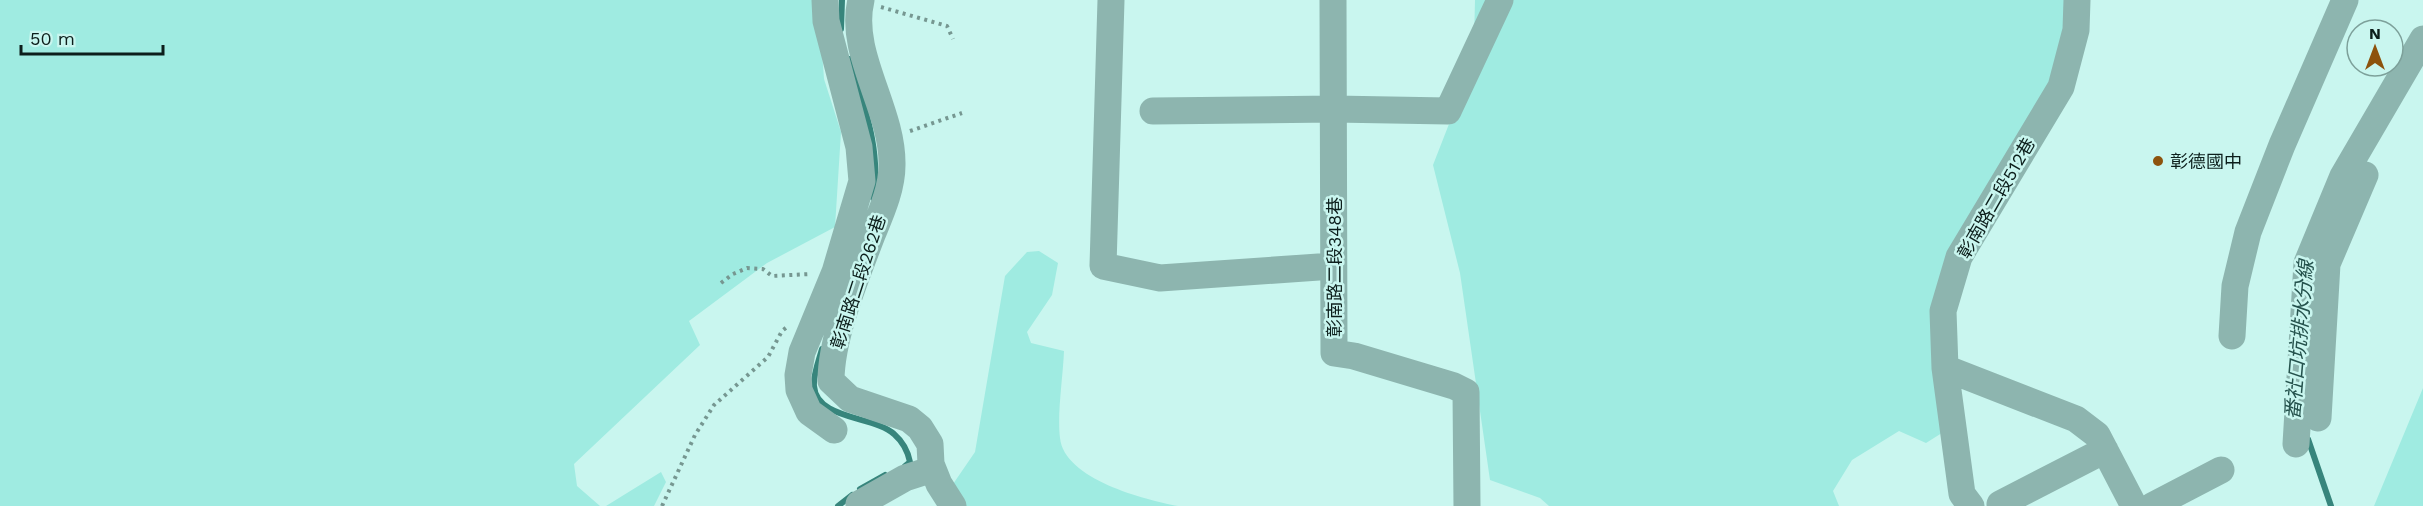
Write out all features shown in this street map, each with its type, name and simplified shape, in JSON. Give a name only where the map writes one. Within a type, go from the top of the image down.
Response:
[{"type":"street","points":[[825,0],[826,21],[859,147],[862,181],[835,272],[802,352],[798,375],[799,390],[809,412],[834,430]]},
{"type":"street","name":"彰南路二段262巷","points":[[861,0],[858,29],[890,138],[892,165],[890,187],[860,269],[837,342],[831,365],[831,381],[850,399],[909,419],[920,428],[930,444],[933,469],[939,484],[953,506]]},
{"type":"street","points":[[1111,0],[1102,266],[1160,278],[1333,266]]},
{"type":"street","name":"彰南路二段348巷","points":[[1333,0],[1334,353],[1354,356],[1454,386],[1466,392],[1467,506]]},
{"type":"street","points":[[1153,111],[1334,109],[1448,111],[1500,0]]},
{"type":"street","name":"彰南路二段512巷","points":[[1971,506],[1962,494],[1945,368],[1943,311],[1959,257],[2061,87],[2076,30],[2077,0]]},
{"type":"street","points":[[2232,336],[2235,286],[2248,232],[2282,145],[2344,0]]},
{"type":"street","points":[[2296,444],[2307,262],[2343,176],[2423,39]]},
{"type":"street","points":[[2318,418],[2327,264],[2362,180],[2423,69]]},
{"type":"street","points":[[1945,368],[2076,419],[2097,435],[2134,506]]},
{"type":"street","points":[[2000,504],[2105,450]]},
{"type":"street","points":[[859,504],[905,478],[933,469]]},
{"type":"street","points":[[2152,506],[2221,470]]},
{"type":"path","points":[[861,0],[947,26],[953,39]]},
{"type":"path","points":[[890,138],[962,113]]},
{"type":"path","points":[[721,283],[747,268],[763,270],[772,276],[835,272]]},
{"type":"path","points":[[662,506],[695,435],[714,405],[768,357],[782,332],[791,324]]},
{"type":"shaded area","points":[[0,0],[829,0],[820,24],[824,79],[841,132],[835,227],[767,263],[689,321],[700,345],[574,464],[577,486],[600,506],[0,506]]},
{"type":"shaded area","points":[[1475,0],[2072,0],[2072,32],[1939,323],[1953,426],[1926,443],[1899,431],[1852,460],[1833,491],[1839,506],[1549,506],[1540,498],[1490,480],[1460,273],[1433,165],[1449,124],[1473,86]]},
{"type":"shaded area","points":[[1039,251],[1058,263],[1052,295],[1027,332],[1031,343],[1064,351],[1059,428],[1065,452],[1075,465],[1108,485],[1146,499],[1178,506],[955,506],[951,487],[975,452],[1005,276],[1027,252]]},
{"type":"shaded area","points":[[2423,388],[2423,506],[2374,506]]},
{"type":"shaded area","points":[[661,472],[666,482],[654,506],[606,506]]},
{"type":"waterway","points":[[841,29],[842,0]]},
{"type":"waterway","points":[[850,59],[873,145],[875,163],[873,198]]},
{"type":"waterway","points":[[822,349],[815,372],[814,386],[817,397],[835,411],[885,428],[894,434],[908,454],[910,462],[905,466]]},
{"type":"waterway","name":"番社口坑排水分線","points":[[2308,439],[2331,506]]},
{"type":"waterway","points":[[860,489],[885,475]]},
{"type":"waterway","points":[[838,506],[852,495]]},
{"type":"place","name":"彰德國中","points":[[2158,161]]}]
